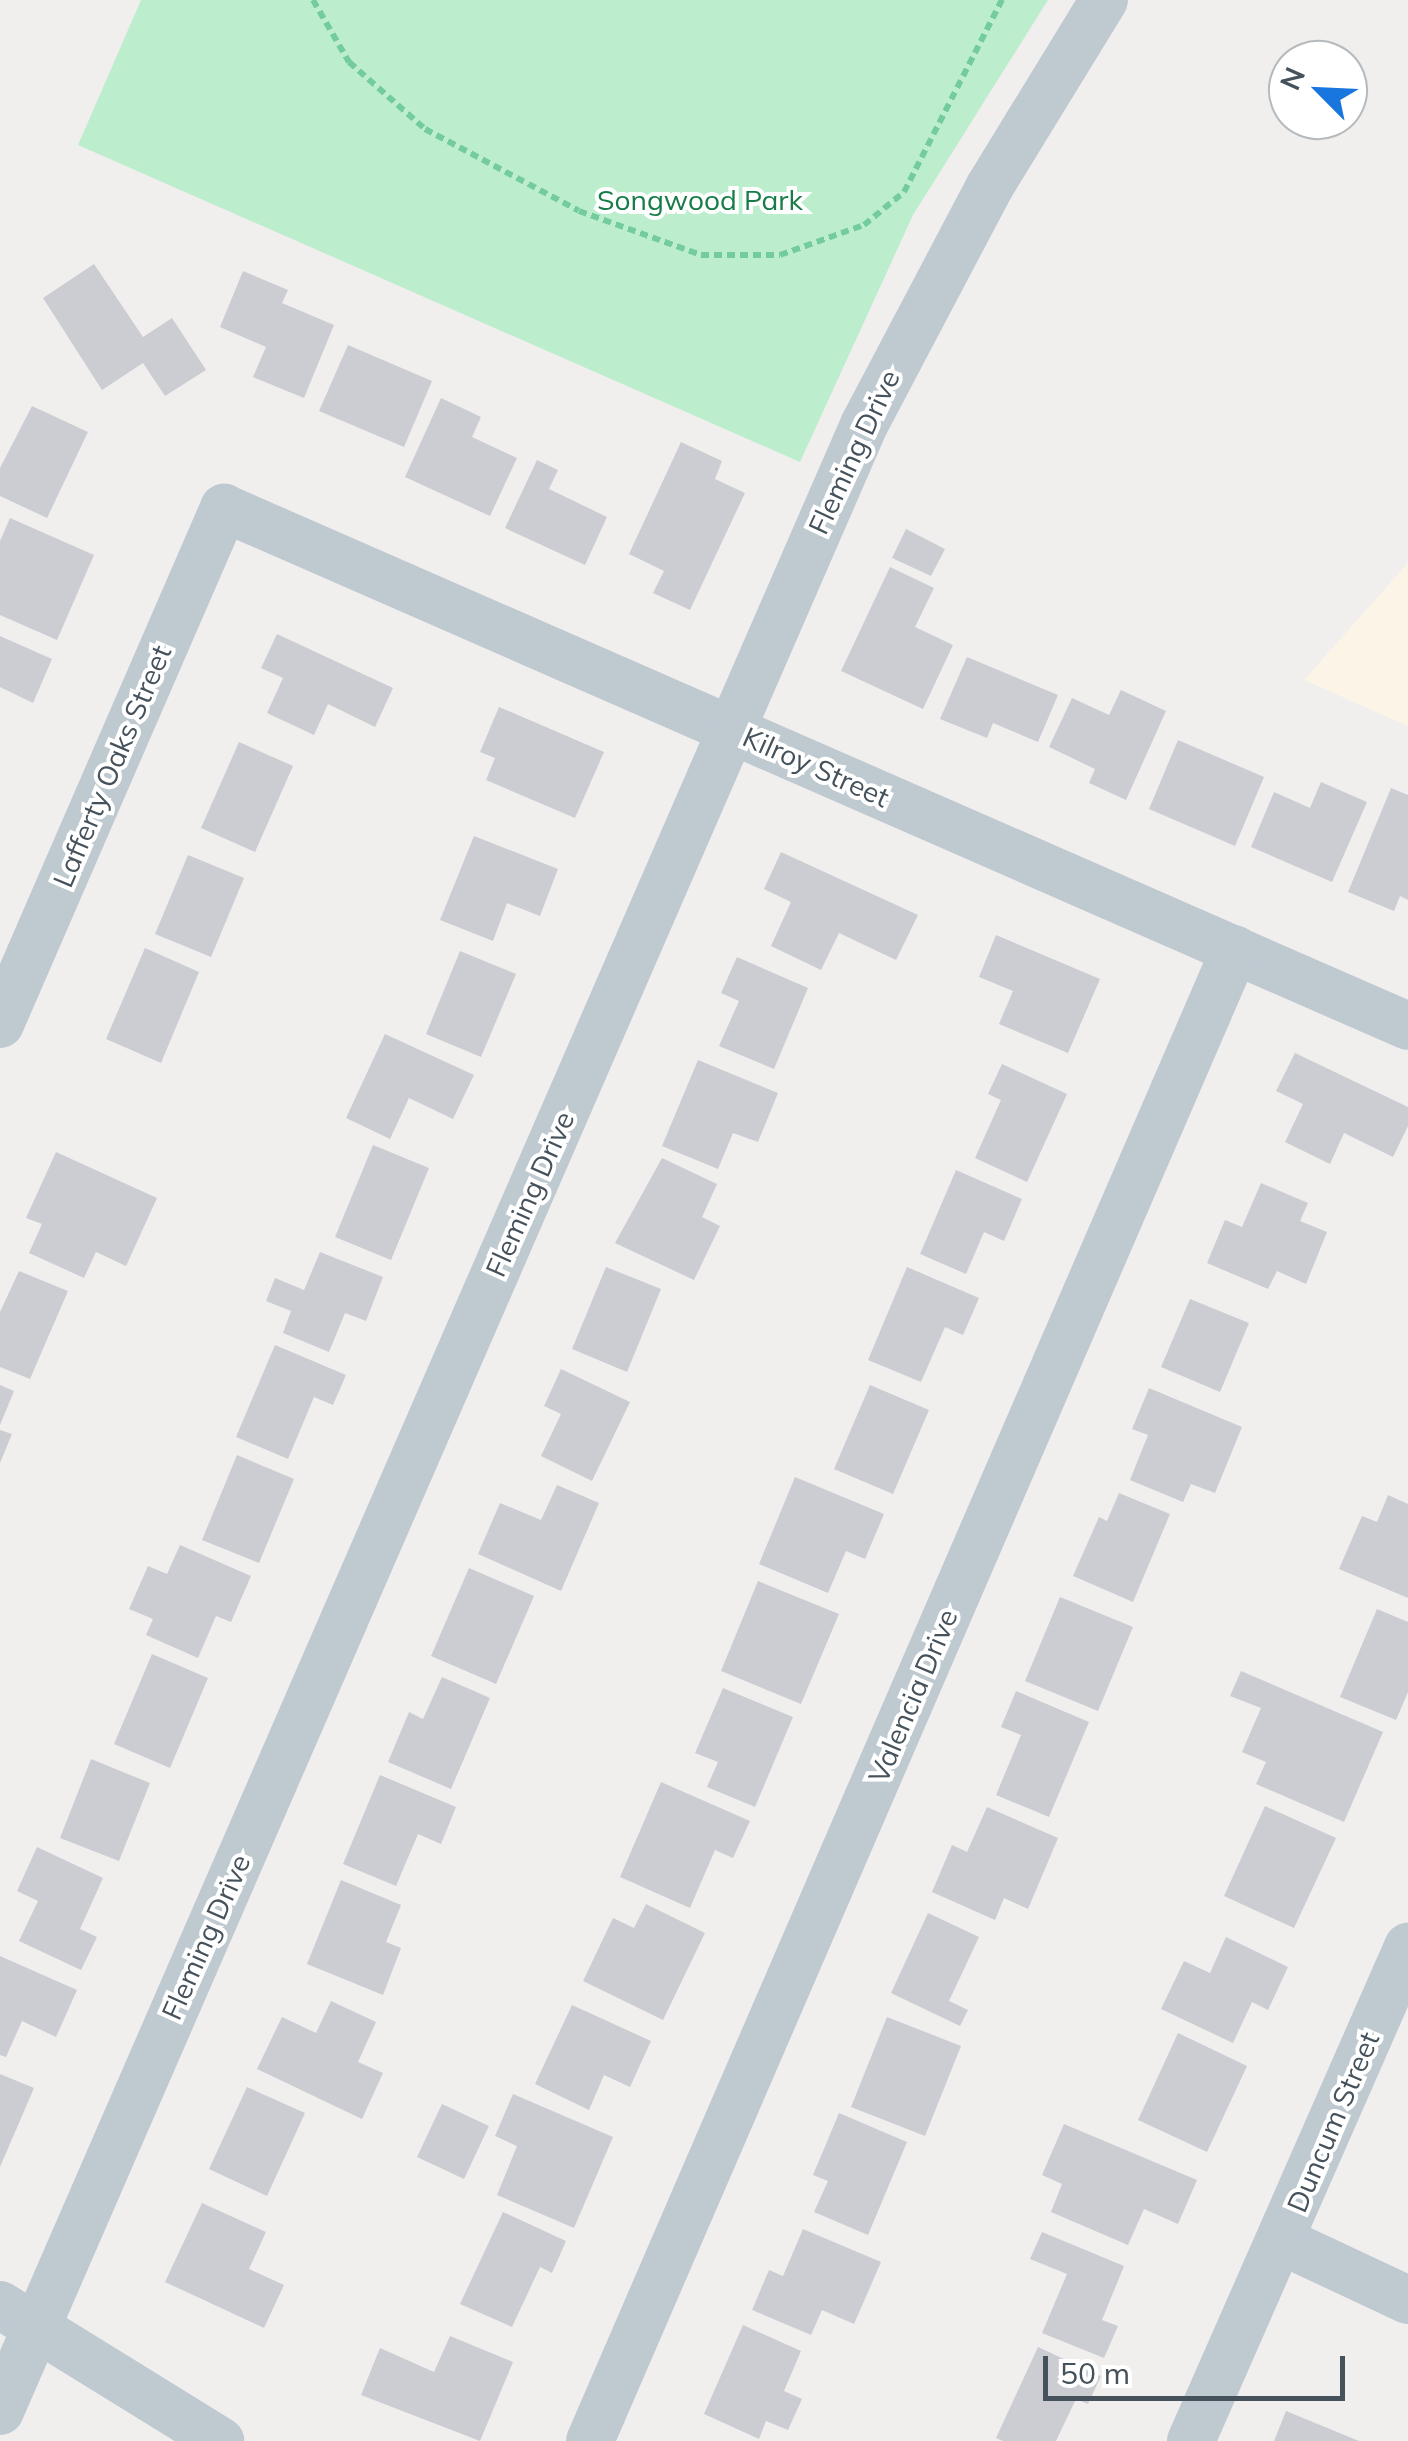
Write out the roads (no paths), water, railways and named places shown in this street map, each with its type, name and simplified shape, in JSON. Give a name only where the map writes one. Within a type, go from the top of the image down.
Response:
[{"type":"street","name":"Fleming Drive","points":[[0,2412],[18,2316],[912,329],[990,186],[1104,0]]},
{"type":"street","name":"Kilroy Street","points":[[224,508],[1408,1026]]},
{"type":"street","name":"Lafferty Oaks Street","points":[[0,1024],[224,508]]},
{"type":"street","name":"Valencia Drive","points":[[590,2441],[1236,950]]},
{"type":"street","name":"Duncum Street","points":[[1191,2441],[1408,1947]]},
{"type":"street","name":"Duncum Street","points":[[1282,2241],[1408,2300]]},
{"type":"street","points":[[18,2316],[220,2441]]},
{"type":"park label","name":"Songwood Park","points":[[700,200]]}]
